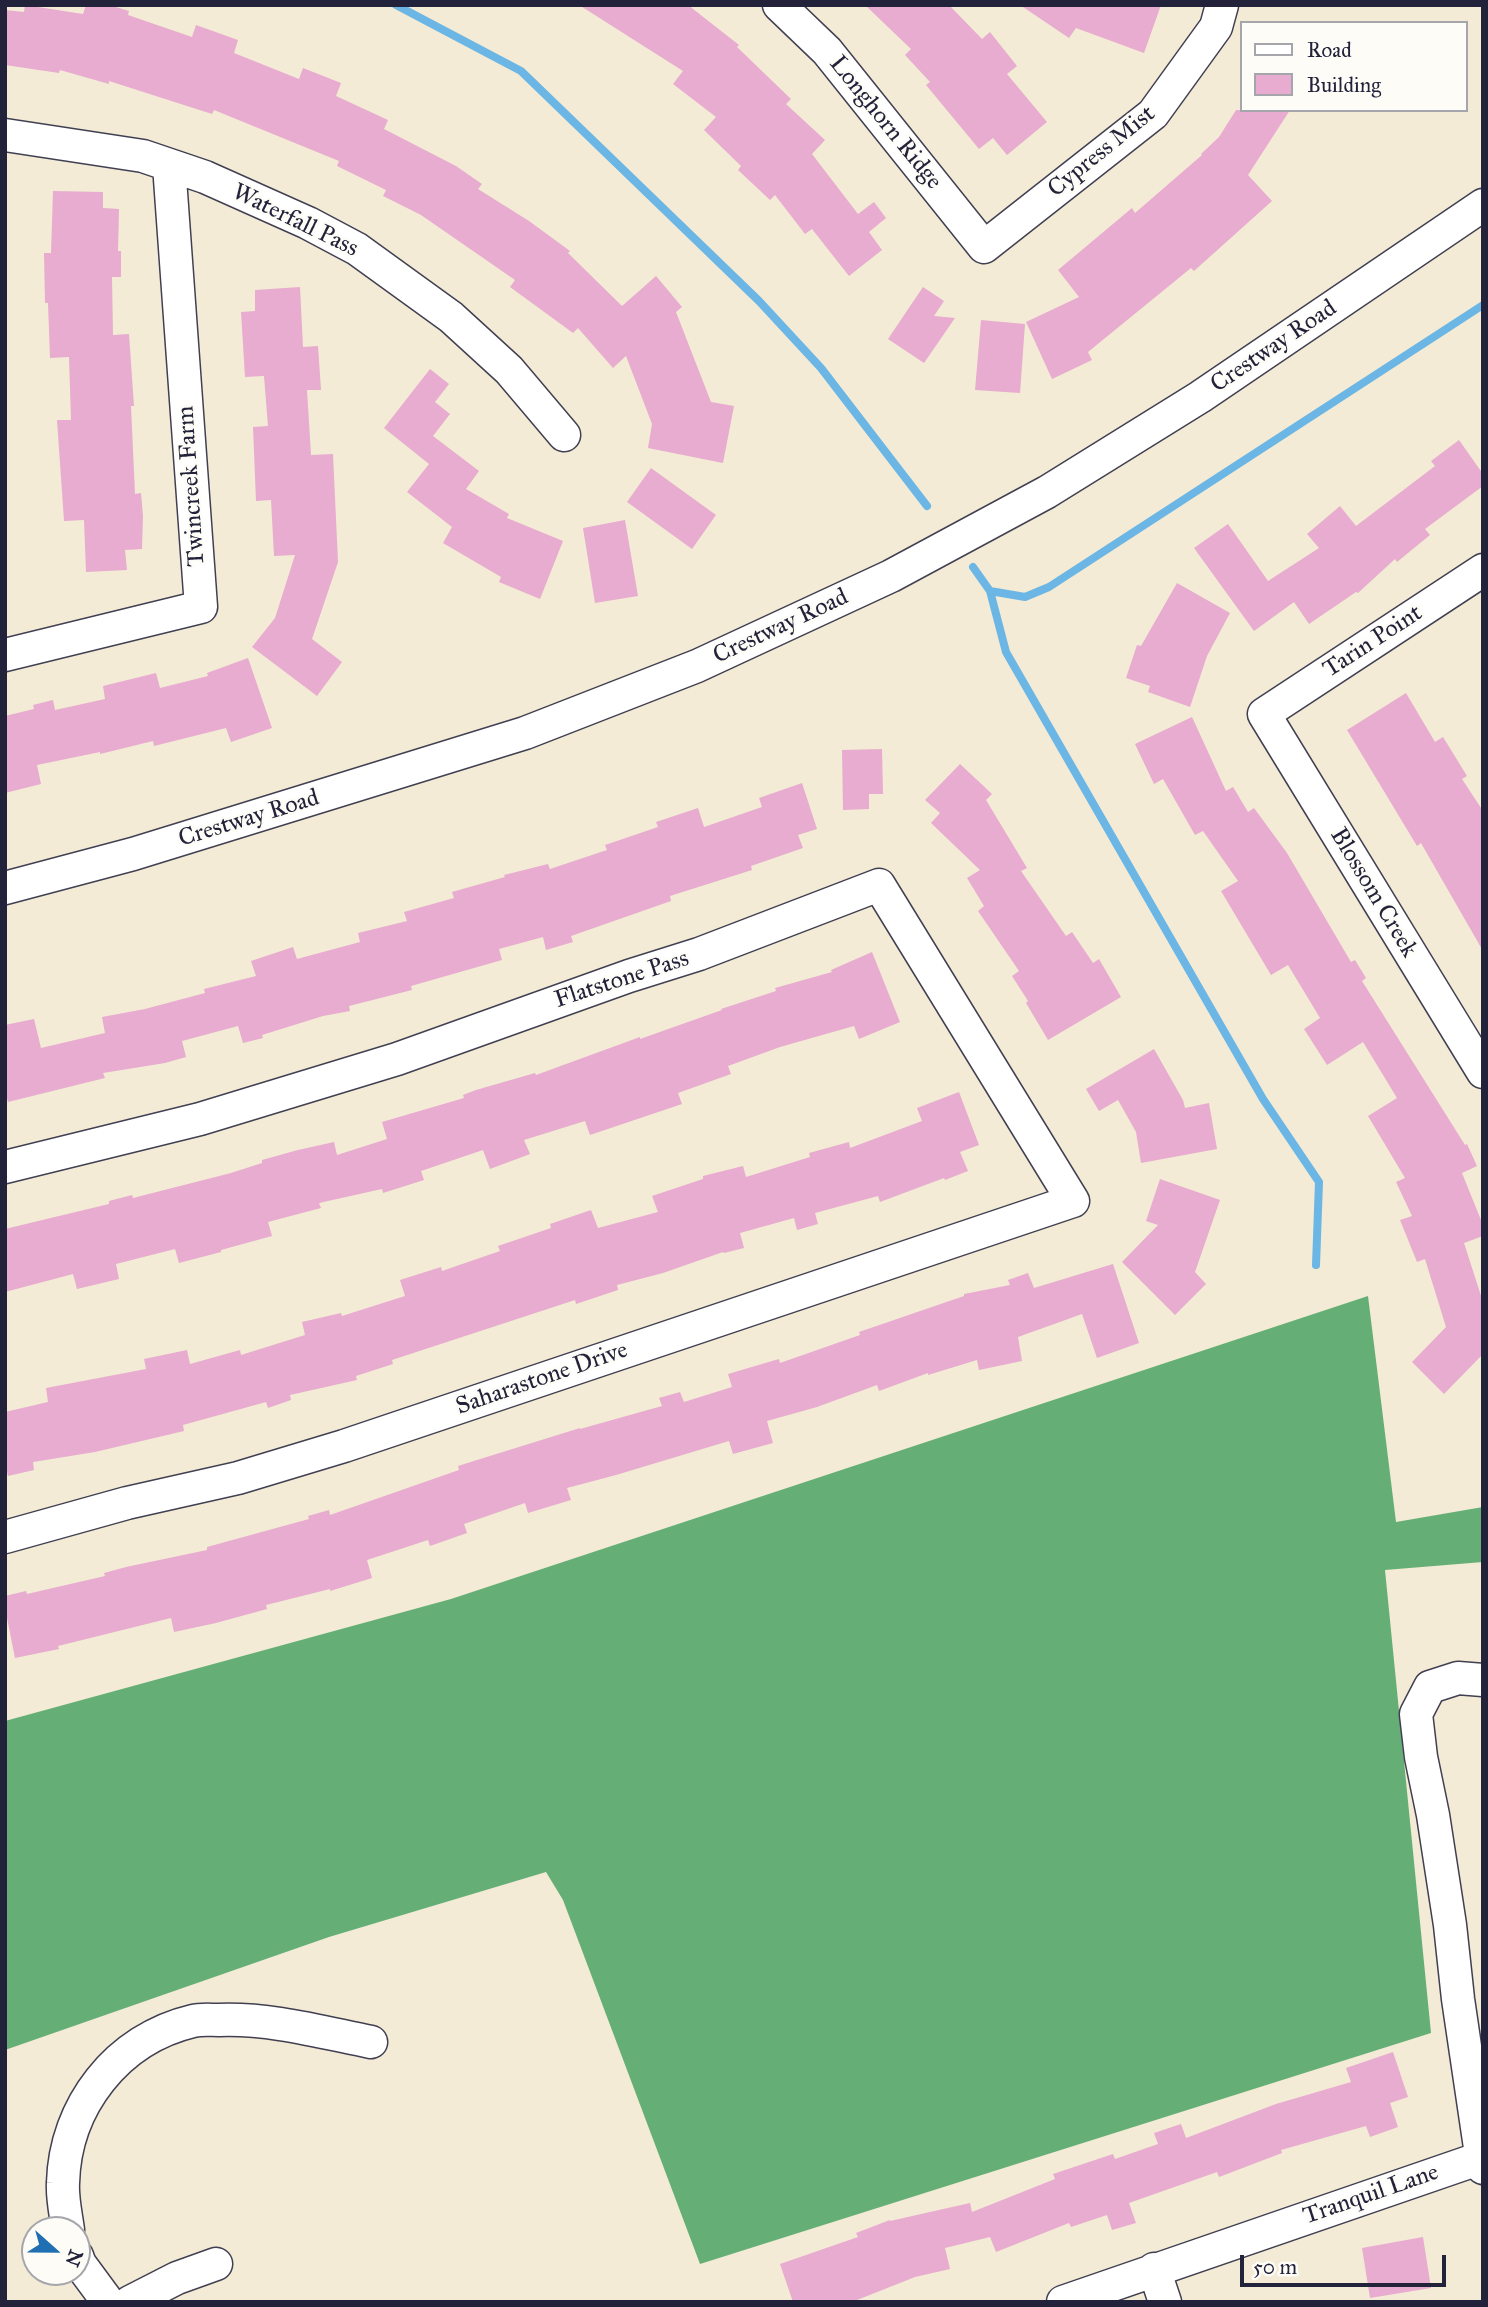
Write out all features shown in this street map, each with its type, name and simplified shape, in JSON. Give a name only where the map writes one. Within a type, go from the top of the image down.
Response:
[{"type":"street","name":"Longhorn Ridge","points":[[779,5],[827,51],[984,247]]},
{"type":"street","name":"Cypress Mist","points":[[984,247],[1153,114],[1216,27],[1222,5]]},
{"type":"street","name":"Waterfall Pass","points":[[5,135],[143,156],[205,177],[308,222],[357,249],[451,317],[509,370],[564,435]]},
{"type":"street","name":"Twincreek Farm","points":[[5,655],[201,607],[169,165]]},
{"type":"street","name":"Crestway Road","points":[[5,888],[133,854],[525,733],[696,666],[891,576],[1047,492],[1200,397],[1483,205]]},
{"type":"street","name":"Tarin Point","points":[[1264,714],[1483,570]]},
{"type":"street","name":"Blossom Creek","points":[[1264,714],[1483,1072]]},
{"type":"street","name":"Flatstone Pass","points":[[5,1167],[200,1119],[397,1059],[629,976],[699,954],[879,885],[1073,1201]]},
{"type":"street","name":"Saharastone Drive","points":[[5,1537],[127,1503],[238,1478],[344,1446],[1073,1201]]},
{"type":"street","points":[[1482,2163],[1450,1925],[1416,1714],[1430,1687],[1458,1678],[1483,1680]]},
{"type":"street","points":[[67,2216],[63,2183],[69,2141],[91,2089],[118,2059],[151,2036],[194,2021],[241,2019],[371,2042]]},
{"type":"street","name":"Tranquil Lane","points":[[1063,2302],[1154,2269],[1482,2163]]},
{"type":"street","points":[[130,2302],[177,2278],[216,2264]]},
{"type":"street","points":[[1154,2269],[1165,2302]]},
{"type":"street","points":[[91,2278],[108,2302]]},
{"type":"green space","points":[[1368,1296],[1396,1522],[1483,1507],[1483,1562],[1385,1570],[1431,2033],[700,2264],[563,1900],[546,1872],[329,1937],[5,2050],[5,1721],[451,1599]]},
{"type":"building","points":[[25,5],[83,14],[86,5],[109,5],[129,11],[128,15],[192,37],[196,25],[238,40],[234,53],[299,79],[303,68],[341,83],[336,96],[388,120],[384,129],[456,166],[482,184],[478,189],[570,251],[568,253],[622,306],[656,276],[682,307],[676,312],[711,402],[734,406],[723,463],[648,448],[652,424],[626,356],[613,368],[578,328],[573,333],[510,287],[515,280],[421,215],[383,196],[386,190],[337,166],[339,161],[214,110],[212,114],[109,81],[109,84],[60,70],[59,73],[5,65],[5,10],[24,12]]},
{"type":"building","points":[[579,5],[688,5],[739,45],[737,47],[791,99],[786,104],[825,140],[812,154],[858,214],[874,202],[886,218],[869,232],[882,250],[849,276],[812,229],[805,234],[775,195],[770,200],[738,170],[741,166],[704,130],[716,117],[673,84],[683,71]]},
{"type":"building","points":[[865,5],[949,5],[982,39],[990,32],[1017,66],[1007,74],[1047,122],[1007,155],[993,138],[979,149],[926,85],[930,82],[905,55],[911,49]]},
{"type":"building","points":[[1020,5],[1161,5],[1144,53],[1076,28],[1069,38]]},
{"type":"building","points":[[1236,110],[1289,112],[1248,175],[1272,201],[1194,271],[1191,268],[1088,352],[1092,360],[1052,379],[1026,322],[1079,297],[1058,270],[1132,208],[1135,213],[1219,137]]},
{"type":"building","points":[[53,191],[103,192],[103,208],[119,209],[118,251],[121,251],[121,277],[112,277],[113,335],[129,334],[134,406],[131,406],[135,494],[141,493],[143,516],[142,549],[125,550],[127,570],[86,572],[84,520],[64,521],[57,420],[71,420],[69,357],[50,358],[48,303],[45,303],[44,253],[51,253]]},
{"type":"building","points":[[300,287],[303,347],[318,346],[321,390],[307,390],[311,455],[333,454],[338,562],[312,639],[342,662],[317,696],[252,647],[275,618],[295,555],[274,556],[271,500],[256,501],[253,427],[268,426],[264,376],[245,377],[241,312],[255,311],[255,290]]},
{"type":"building","points":[[923,287],[944,301],[934,316],[955,318],[924,363],[888,339]]},
{"type":"building","points":[[981,320],[1025,324],[1020,393],[975,390]]},
{"type":"building","points":[[430,369],[449,384],[435,402],[450,414],[433,436],[479,471],[466,489],[509,514],[507,518],[563,541],[540,599],[499,582],[501,577],[443,543],[452,527],[407,492],[429,464],[384,428]]},
{"type":"building","points":[[1459,440],[1483,474],[1483,486],[1425,529],[1430,535],[1397,562],[1395,559],[1358,593],[1309,624],[1294,602],[1254,631],[1194,548],[1228,524],[1268,581],[1319,548],[1307,534],[1340,506],[1356,526],[1435,466],[1431,461]]},
{"type":"building","points":[[651,468],[716,515],[692,549],[627,502]]},
{"type":"building","points":[[625,520],[638,596],[595,603],[583,528]]},
{"type":"building","points":[[1177,583],[1230,613],[1207,656],[1190,707],[1148,692],[1150,686],[1126,678],[1137,645],[1141,646]]},
{"type":"building","points":[[248,658],[272,728],[231,742],[226,728],[154,746],[153,741],[37,765],[41,784],[5,793],[5,716],[34,709],[33,705],[53,700],[55,710],[105,699],[103,686],[156,673],[160,688],[208,676],[207,673]]},
{"type":"building","points":[[1406,693],[1435,742],[1443,737],[1467,776],[1462,779],[1483,811],[1483,951],[1421,843],[1417,846],[1347,730]]},
{"type":"building","points":[[1192,717],[1226,791],[1233,787],[1248,812],[1254,808],[1287,853],[1351,962],[1355,960],[1366,978],[1362,981],[1465,1145],[1467,1144],[1477,1166],[1462,1173],[1483,1225],[1483,1236],[1464,1243],[1483,1302],[1483,1354],[1444,1394],[1412,1362],[1446,1327],[1425,1259],[1417,1262],[1400,1220],[1412,1216],[1396,1182],[1405,1178],[1368,1116],[1397,1098],[1363,1042],[1327,1065],[1304,1029],[1320,1018],[1288,965],[1271,975],[1221,891],[1238,881],[1203,831],[1195,835],[1163,779],[1154,784],[1135,744]]},
{"type":"building","points":[[882,749],[883,794],[869,794],[869,809],[843,810],[842,750]]},
{"type":"building","points":[[960,764],[992,794],[986,800],[1027,868],[1021,871],[1066,936],[1072,932],[1093,963],[1099,959],[1121,997],[1048,1040],[1012,976],[1019,971],[978,911],[984,906],[967,878],[980,870],[931,823],[940,813],[925,800]]},
{"type":"building","points":[[802,783],[817,829],[798,835],[803,848],[751,866],[752,870],[670,896],[671,901],[571,936],[573,942],[546,950],[543,937],[499,949],[502,960],[411,986],[412,990],[349,1006],[350,1011],[323,1016],[243,1043],[238,1026],[182,1041],[186,1057],[103,1073],[105,1078],[8,1102],[5,1091],[5,1025],[34,1019],[41,1048],[105,1033],[102,1017],[145,1009],[205,993],[204,989],[256,976],[251,961],[293,947],[297,959],[360,942],[358,933],[407,921],[404,912],[454,898],[452,892],[548,864],[550,869],[607,850],[605,845],[658,827],[656,822],[698,808],[704,827],[762,807],[759,798]]},
{"type":"building","points":[[872,952],[900,1022],[859,1039],[854,1026],[780,1047],[728,1066],[731,1074],[678,1093],[682,1104],[590,1135],[585,1121],[524,1140],[530,1154],[490,1169],[483,1150],[421,1171],[424,1180],[383,1193],[382,1189],[319,1203],[321,1208],[268,1222],[272,1236],[221,1252],[179,1263],[175,1249],[116,1264],[119,1279],[77,1289],[73,1274],[5,1292],[5,1229],[109,1204],[109,1201],[132,1195],[133,1198],[231,1173],[262,1163],[262,1160],[298,1150],[334,1142],[337,1155],[387,1139],[382,1122],[464,1098],[463,1095],[476,1090],[535,1073],[536,1075],[640,1039],[776,991],[775,988],[832,972],[831,970]]},
{"type":"building","points":[[1154,1049],[1185,1108],[1209,1103],[1217,1149],[1141,1163],[1136,1132],[1118,1100],[1099,1111],[1086,1089]]},
{"type":"building","points":[[959,1092],[979,1145],[960,1152],[968,1171],[880,1202],[878,1196],[815,1213],[818,1224],[797,1230],[794,1218],[740,1233],[744,1248],[617,1285],[618,1290],[576,1304],[575,1300],[392,1360],[393,1364],[356,1376],[357,1380],[290,1395],[291,1400],[268,1408],[266,1402],[183,1425],[184,1431],[95,1452],[33,1462],[34,1470],[8,1476],[5,1462],[5,1412],[48,1402],[46,1388],[146,1369],[144,1359],[187,1350],[190,1364],[240,1350],[241,1355],[305,1335],[302,1322],[341,1313],[342,1316],[405,1296],[400,1280],[441,1267],[442,1271],[500,1251],[498,1246],[551,1228],[550,1224],[591,1210],[598,1228],[658,1212],[652,1196],[703,1179],[703,1176],[743,1166],[746,1177],[810,1157],[809,1153],[849,1142],[850,1148],[922,1121],[917,1108]]},
{"type":"building","points":[[1160,1179],[1220,1200],[1195,1272],[1206,1284],[1175,1315],[1122,1262],[1158,1225],[1146,1221]]},
{"type":"building","points":[[1113,1264],[1139,1343],[1097,1358],[1082,1314],[1018,1337],[1022,1361],[979,1370],[977,1360],[928,1373],[879,1391],[877,1385],[817,1407],[767,1421],[773,1443],[733,1454],[729,1441],[567,1488],[571,1500],[528,1513],[525,1503],[464,1524],[467,1533],[430,1546],[428,1540],[367,1560],[372,1578],[330,1591],[266,1605],[267,1609],[216,1623],[174,1632],[171,1618],[58,1646],[59,1649],[15,1658],[5,1596],[26,1591],[27,1594],[105,1576],[104,1573],[126,1567],[207,1550],[207,1547],[309,1519],[308,1516],[329,1510],[330,1515],[459,1470],[458,1466],[662,1406],[659,1398],[680,1392],[684,1402],[732,1387],[728,1374],[779,1359],[780,1363],[964,1294],[1010,1285],[1008,1280],[1028,1273],[1034,1288]]},
{"type":"building","points":[[1393,2052],[1408,2097],[1390,2103],[1398,2127],[1370,2137],[1366,2126],[1281,2150],[1282,2153],[1219,2177],[1217,2172],[1129,2203],[1136,2223],[1112,2230],[1107,2215],[1071,2227],[1069,2223],[996,2252],[990,2237],[945,2248],[950,2269],[915,2277],[852,2302],[793,2302],[780,2264],[858,2237],[856,2233],[890,2220],[970,2203],[972,2212],[1055,2179],[1053,2174],[1113,2154],[1115,2159],[1158,2144],[1154,2133],[1181,2124],[1186,2138],[1276,2104],[1351,2082],[1346,2068]]},
{"type":"building","points":[[1423,2237],[1431,2288],[1370,2298],[1362,2248]]},
{"type":"waterway","points":[[396,5],[521,71],[759,301],[821,368],[927,506]]},
{"type":"waterway","points":[[973,567],[990,591],[1025,597],[1049,587],[1483,305]]},
{"type":"waterway","points":[[990,591],[1006,652],[1263,1099],[1319,1182],[1316,1265]]}]
